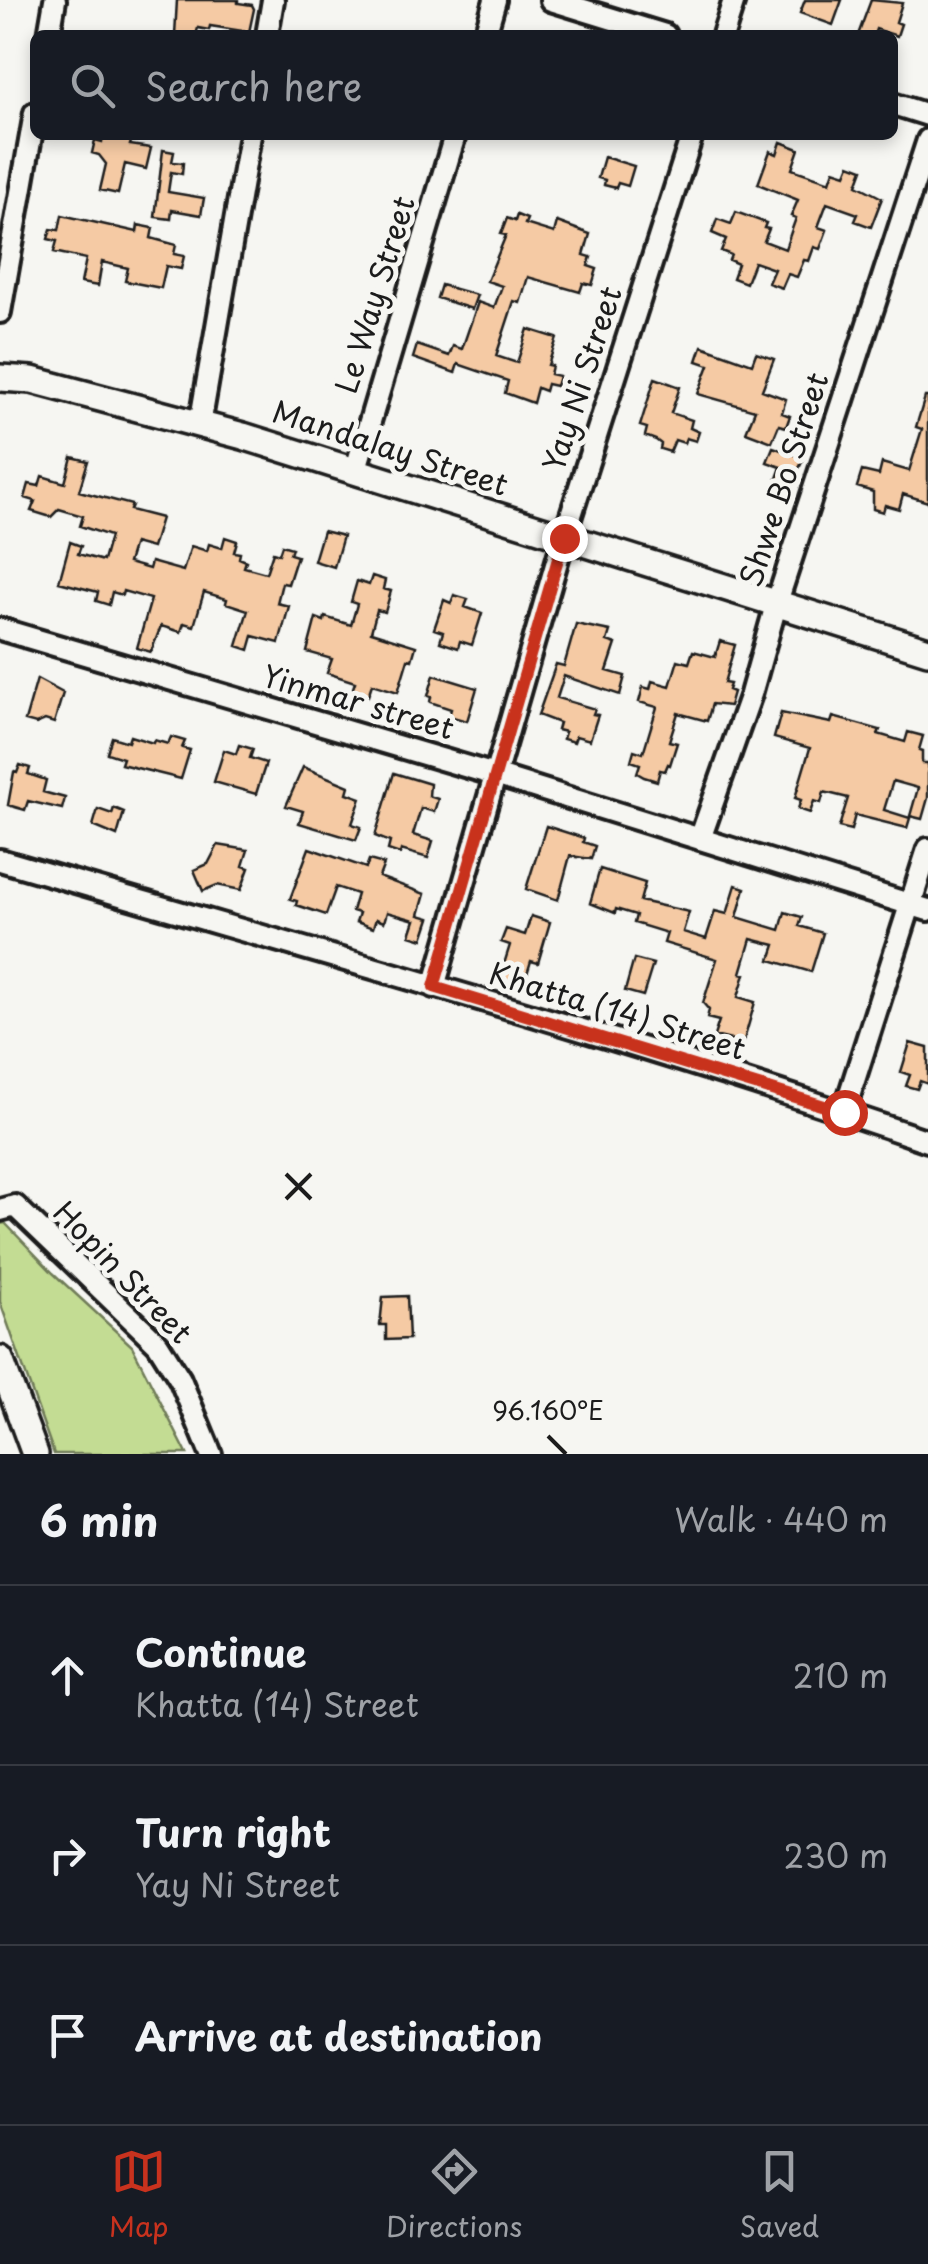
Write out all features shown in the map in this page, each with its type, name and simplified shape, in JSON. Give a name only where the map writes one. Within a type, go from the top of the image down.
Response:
[{"type":"main road","name":"Mandalay Street","points":[[0,378],[32,380],[200,425],[928,651]]},
{"type":"main road","points":[[0,1359],[35,1454]]},
{"type":"street","points":[[50,30],[55,0]]},
{"type":"street","points":[[268,30],[273,0]]},
{"type":"street","points":[[487,30],[496,0]]},
{"type":"street","points":[[551,0],[648,30]]},
{"type":"street","points":[[725,30],[734,0]]},
{"type":"street","points":[[898,105],[928,114]]},
{"type":"street","points":[[0,312],[30,140]]},
{"type":"street","points":[[200,425],[249,140]]},
{"type":"street","name":"Le Way Street","points":[[355,472],[454,140]]},
{"type":"street","name":"Yay Ni Street","points":[[434,987],[564,538],[690,140]]},
{"type":"street","name":"Shwe Bo Street","points":[[700,839],[751,694],[776,605],[928,140]]},
{"type":"street","name":"Yinmar street","points":[[0,628],[495,775],[919,907]]},
{"type":"street","points":[[844,1112],[919,907],[928,849]]},
{"type":"street","name":"Khatta (14) Street","points":[[0,860],[434,987],[928,1141]]},
{"type":"street","name":"Hopin Street","points":[[0,1210],[16,1206],[158,1344],[180,1379],[211,1454]]},
{"type":"green space","points":[[5,1223],[132,1346],[187,1454],[54,1454],[0,1302],[0,1224]]},
{"type":"building","points":[[177,0],[238,0],[254,9],[249,30],[210,26],[209,30],[175,30]]},
{"type":"building","points":[[805,0],[842,0],[833,25],[800,13]]},
{"type":"building","points":[[871,0],[902,3],[896,22],[901,24],[898,33],[860,30]]},
{"type":"building","points":[[95,140],[132,140],[130,145],[151,148],[146,169],[125,164],[118,194],[100,190],[106,164],[92,153]]},
{"type":"building","points":[[781,142],[799,149],[792,169],[830,182],[834,170],[846,174],[850,164],[863,169],[857,185],[882,198],[871,227],[855,221],[858,214],[827,203],[818,227],[827,230],[820,249],[814,247],[797,277],[788,274],[782,288],[768,283],[774,269],[754,262],[746,283],[733,278],[738,264],[721,251],[726,239],[712,233],[717,219],[731,224],[736,212],[766,223],[764,228],[769,229],[764,241],[785,249],[798,200],[758,184],[770,151],[777,154]]},
{"type":"building","points":[[163,150],[174,152],[172,162],[183,163],[182,174],[171,172],[168,192],[204,198],[201,215],[172,210],[171,219],[155,217]]},
{"type":"building","points":[[604,157],[634,166],[628,186],[604,185],[605,180],[598,178]]},
{"type":"building","points":[[62,215],[137,232],[138,225],[153,228],[151,238],[176,245],[174,254],[184,256],[181,269],[166,266],[161,288],[125,281],[128,268],[102,262],[98,286],[81,283],[86,259],[54,252],[57,241],[48,239],[51,229],[59,230]]},
{"type":"building","points":[[517,215],[527,219],[525,224],[554,233],[557,222],[590,234],[584,255],[591,257],[588,266],[597,269],[592,285],[583,283],[580,292],[528,277],[520,303],[514,301],[496,356],[517,363],[528,329],[557,338],[548,365],[552,366],[550,374],[559,376],[556,386],[547,384],[545,391],[537,388],[533,403],[505,393],[508,381],[458,364],[455,373],[413,358],[417,345],[449,356],[453,346],[462,349],[478,302],[494,308],[502,286],[487,281],[506,235],[501,234],[507,218],[515,221]]},
{"type":"building","points":[[441,285],[477,295],[472,309],[437,298]]},
{"type":"building","points":[[702,346],[752,364],[756,353],[774,359],[762,390],[786,399],[782,413],[790,416],[786,427],[779,425],[772,442],[746,432],[755,410],[698,394],[709,365],[697,361]]},
{"type":"building","points":[[655,378],[680,387],[671,413],[692,420],[690,428],[699,432],[696,441],[675,440],[670,452],[645,436],[647,428],[640,426]]},
{"type":"building","points":[[925,397],[928,502],[903,494],[899,509],[885,505],[883,512],[873,509],[873,492],[857,487],[862,471],[879,475],[882,463],[909,471],[922,429],[916,427]]},
{"type":"building","points":[[773,447],[804,458],[789,489],[775,484],[781,467],[767,462]]},
{"type":"building","points":[[72,457],[88,461],[79,491],[132,505],[130,510],[161,518],[152,548],[134,543],[128,563],[149,569],[151,562],[183,571],[191,546],[207,551],[209,544],[222,548],[225,537],[237,541],[234,552],[246,561],[244,567],[266,573],[273,552],[279,554],[282,545],[292,548],[290,554],[297,556],[288,584],[282,583],[277,603],[289,606],[279,643],[253,636],[249,650],[237,646],[248,610],[204,592],[194,626],[184,623],[181,632],[161,626],[151,652],[137,648],[151,599],[112,592],[109,605],[96,601],[98,592],[59,582],[70,542],[81,546],[78,554],[103,561],[110,536],[80,526],[83,516],[59,509],[51,517],[31,511],[35,501],[25,498],[29,484],[39,486],[42,476],[65,483]]},
{"type":"building","points":[[323,531],[343,536],[334,567],[314,561]]},
{"type":"building","points":[[372,576],[385,580],[383,589],[391,591],[385,612],[377,610],[371,632],[416,646],[398,692],[372,684],[368,696],[352,691],[355,682],[327,673],[332,659],[307,652],[316,618],[351,625],[357,604],[351,602],[357,581],[369,585]]},
{"type":"building","points":[[454,595],[468,599],[465,607],[482,613],[472,645],[460,641],[458,648],[440,642],[443,632],[434,629],[444,600],[451,603]]},
{"type":"building","points":[[576,624],[610,631],[607,641],[616,644],[607,671],[625,676],[620,695],[564,676],[557,698],[595,709],[593,714],[598,715],[590,740],[576,736],[574,742],[563,739],[565,732],[557,730],[559,723],[538,715],[556,664],[564,666]]},
{"type":"building","points":[[720,641],[735,645],[724,683],[730,684],[728,690],[733,692],[729,706],[712,704],[707,721],[678,713],[669,741],[677,743],[670,765],[665,771],[660,770],[657,781],[637,773],[640,764],[631,761],[634,750],[643,753],[657,707],[639,702],[643,687],[650,689],[652,681],[670,686],[678,660],[689,663],[693,651],[715,657]]},
{"type":"building","points":[[434,675],[477,688],[467,721],[449,716],[451,709],[430,702]]},
{"type":"building","points":[[37,679],[63,693],[54,723],[25,721]]},
{"type":"building","points":[[781,713],[831,723],[833,717],[880,730],[878,734],[905,742],[908,732],[923,736],[919,750],[922,763],[928,763],[928,798],[922,819],[910,816],[918,788],[893,781],[884,810],[910,818],[907,828],[855,815],[851,830],[839,827],[848,798],[824,792],[821,803],[814,801],[810,813],[798,809],[801,800],[795,798],[810,748],[774,738]]},
{"type":"building","points":[[130,736],[153,743],[154,740],[168,744],[171,737],[185,741],[182,748],[190,750],[181,779],[121,764],[123,758],[107,753],[112,737],[128,742]]},
{"type":"building","points":[[239,745],[253,749],[250,758],[266,763],[256,794],[214,782],[224,750],[236,754]]},
{"type":"building","points":[[20,765],[30,768],[28,774],[46,780],[43,792],[65,798],[62,809],[28,801],[25,810],[8,805],[14,772]]},
{"type":"building","points":[[303,767],[349,786],[347,793],[361,798],[352,824],[361,827],[356,840],[299,823],[303,811],[286,806]]},
{"type":"building","points":[[394,773],[430,784],[429,796],[438,799],[434,812],[421,808],[413,835],[433,841],[428,858],[388,850],[390,842],[375,836]]},
{"type":"building","points":[[114,808],[124,812],[117,836],[93,826],[98,809],[112,814]]},
{"type":"building","points":[[546,826],[584,838],[583,842],[595,846],[591,859],[570,856],[558,900],[526,889]]},
{"type":"building","points":[[218,845],[248,850],[243,866],[249,868],[241,890],[217,885],[203,891],[194,870],[208,864]]},
{"type":"building","points":[[309,848],[366,868],[369,860],[384,864],[379,877],[425,894],[419,915],[430,918],[423,939],[410,935],[415,920],[387,912],[384,922],[376,919],[373,928],[356,922],[359,913],[352,911],[357,894],[336,887],[326,915],[296,905],[297,901],[290,899]]},
{"type":"building","points":[[600,869],[645,883],[640,901],[689,912],[683,932],[706,939],[715,911],[727,914],[736,885],[745,888],[737,917],[780,930],[785,912],[802,917],[799,926],[823,933],[811,972],[770,960],[775,945],[751,939],[738,997],[755,1002],[741,1051],[729,1047],[731,1040],[714,1036],[719,1021],[707,1018],[709,1010],[703,1003],[717,959],[664,943],[667,933],[634,923],[636,915],[616,909],[615,913],[590,903]]},
{"type":"building","points":[[531,916],[550,922],[538,963],[531,961],[523,987],[499,980],[510,945],[501,942],[506,929],[525,935]]},
{"type":"building","points":[[634,959],[653,964],[643,996],[625,991]]},
{"type":"building","points":[[910,1043],[928,1048],[928,1084],[920,1081],[917,1089],[906,1086],[910,1075],[901,1072]]},
{"type":"building","points":[[407,1296],[409,1339],[386,1340],[386,1325],[380,1325],[383,1297]]},
{"type":"route","points":[[564,538],[434,987],[844,1112]]}]
